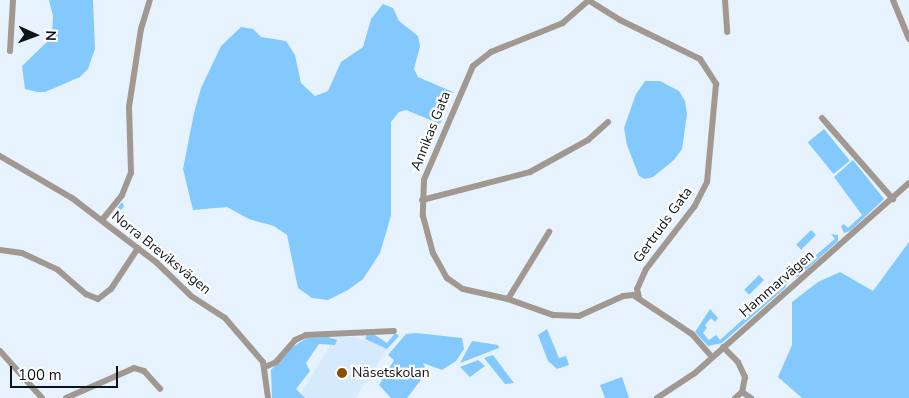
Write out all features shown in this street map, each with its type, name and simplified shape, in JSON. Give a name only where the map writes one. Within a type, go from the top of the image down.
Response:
[{"type":"street","points":[[10,51],[13,0]]},
{"type":"street","points":[[102,220],[122,195],[131,172],[129,107],[141,29],[150,0]]},
{"type":"street","name":"Annikas Gata","points":[[589,0],[563,23],[491,52],[473,66],[428,170],[422,200],[433,254],[447,278],[474,294],[508,299],[553,315],[571,318],[623,296],[639,298]]},
{"type":"street","name":"Gertruds Gata","points":[[589,0],[620,20],[700,59],[716,84],[706,182],[694,206],[646,269],[637,289],[639,298]]},
{"type":"street","points":[[725,0],[727,32]]},
{"type":"street","points":[[893,0],[909,39]]},
{"type":"street","points":[[822,118],[893,199]]},
{"type":"street","points":[[422,200],[530,172],[588,140],[608,122]]},
{"type":"street","name":"Norra Breviksvägen","points":[[0,156],[72,198],[138,248],[191,296],[236,328],[265,367]]},
{"type":"street","name":"Hammarvägen","points":[[657,398],[712,357],[909,183]]},
{"type":"street","points":[[508,299],[550,232]]},
{"type":"street","points":[[0,250],[22,253],[58,270],[86,294],[98,299],[111,289],[138,248]]},
{"type":"street","points":[[639,298],[692,334],[712,357]]},
{"type":"street","points":[[268,398],[265,367],[276,362],[295,340],[306,335],[394,331]]},
{"type":"street","points":[[723,347],[743,369],[742,392],[735,398]]},
{"type":"street","points":[[0,351],[42,398]]},
{"type":"street","points":[[66,398],[134,368],[144,371],[160,389]]},
{"type":"street","points":[[742,392],[750,398]]},
{"type":"shaded area","points":[[49,0],[93,0],[95,49],[88,69],[80,77],[45,92],[37,92],[25,89],[22,66],[52,37],[53,16]]},
{"type":"shaded area","points":[[383,4],[393,8],[399,21],[418,36],[420,46],[414,69],[418,77],[453,92],[440,124],[406,110],[399,112],[391,122],[391,216],[380,253],[363,279],[348,290],[328,300],[312,298],[298,288],[287,235],[274,226],[249,219],[227,207],[193,210],[183,169],[194,113],[201,88],[221,46],[241,27],[253,29],[261,37],[286,41],[295,55],[301,83],[315,96],[328,91],[341,62],[363,47],[371,19]]},
{"type":"shaded area","points":[[645,81],[660,81],[679,91],[685,101],[687,114],[682,149],[674,160],[653,177],[645,179],[639,176],[627,145],[624,128],[636,94]]},
{"type":"shaded area","points":[[824,129],[850,161],[833,174],[808,142]]},
{"type":"shaded area","points":[[853,160],[884,199],[850,231],[844,233],[841,226],[844,224],[848,228],[862,215],[834,177]]},
{"type":"shaded area","points":[[122,202],[124,206],[119,213],[128,220],[123,230],[111,216]]},
{"type":"shaded area","points":[[811,230],[816,235],[801,250],[796,245]]},
{"type":"shaded area","points":[[831,234],[838,235],[838,241],[798,277],[792,275],[792,268],[796,272],[835,239]]},
{"type":"shaded area","points":[[909,242],[909,398],[802,398],[778,377],[792,345],[792,302],[818,282],[840,272],[873,291]]},
{"type":"shaded area","points":[[759,275],[764,280],[749,295],[744,290]]},
{"type":"shaded area","points":[[783,277],[787,281],[786,287],[722,343],[708,346],[695,332],[710,309],[718,318],[715,322],[711,318],[705,325],[707,328],[703,333],[709,340],[716,335],[720,340],[784,283],[780,278]]},
{"type":"shaded area","points":[[547,329],[559,358],[566,356],[569,365],[557,369],[548,361],[538,335]]},
{"type":"shaded area","points":[[395,333],[399,336],[387,349],[365,339],[367,335],[375,335],[387,343]]},
{"type":"shaded area","points":[[416,333],[462,338],[464,349],[456,361],[442,370],[423,363],[427,372],[407,398],[391,398],[379,385],[394,360],[388,355],[406,334]]},
{"type":"shaded area","points":[[328,337],[337,340],[335,345],[319,344],[306,363],[310,371],[296,389],[305,398],[272,398],[271,370],[291,348],[307,338]]},
{"type":"shaded area","name":"Näsetskolan","points":[[335,337],[355,337],[388,348],[355,398],[298,398]]},
{"type":"shaded area","points":[[472,341],[498,345],[499,348],[460,363]]},
{"type":"shaded area","points":[[493,355],[514,383],[505,384],[484,358]]},
{"type":"shaded area","points":[[478,360],[485,366],[470,377],[460,367]]},
{"type":"shaded area","points":[[622,377],[629,398],[605,398],[600,385]]},
{"type":"place","name":"Näsetskolan","points":[[342,373]]}]
